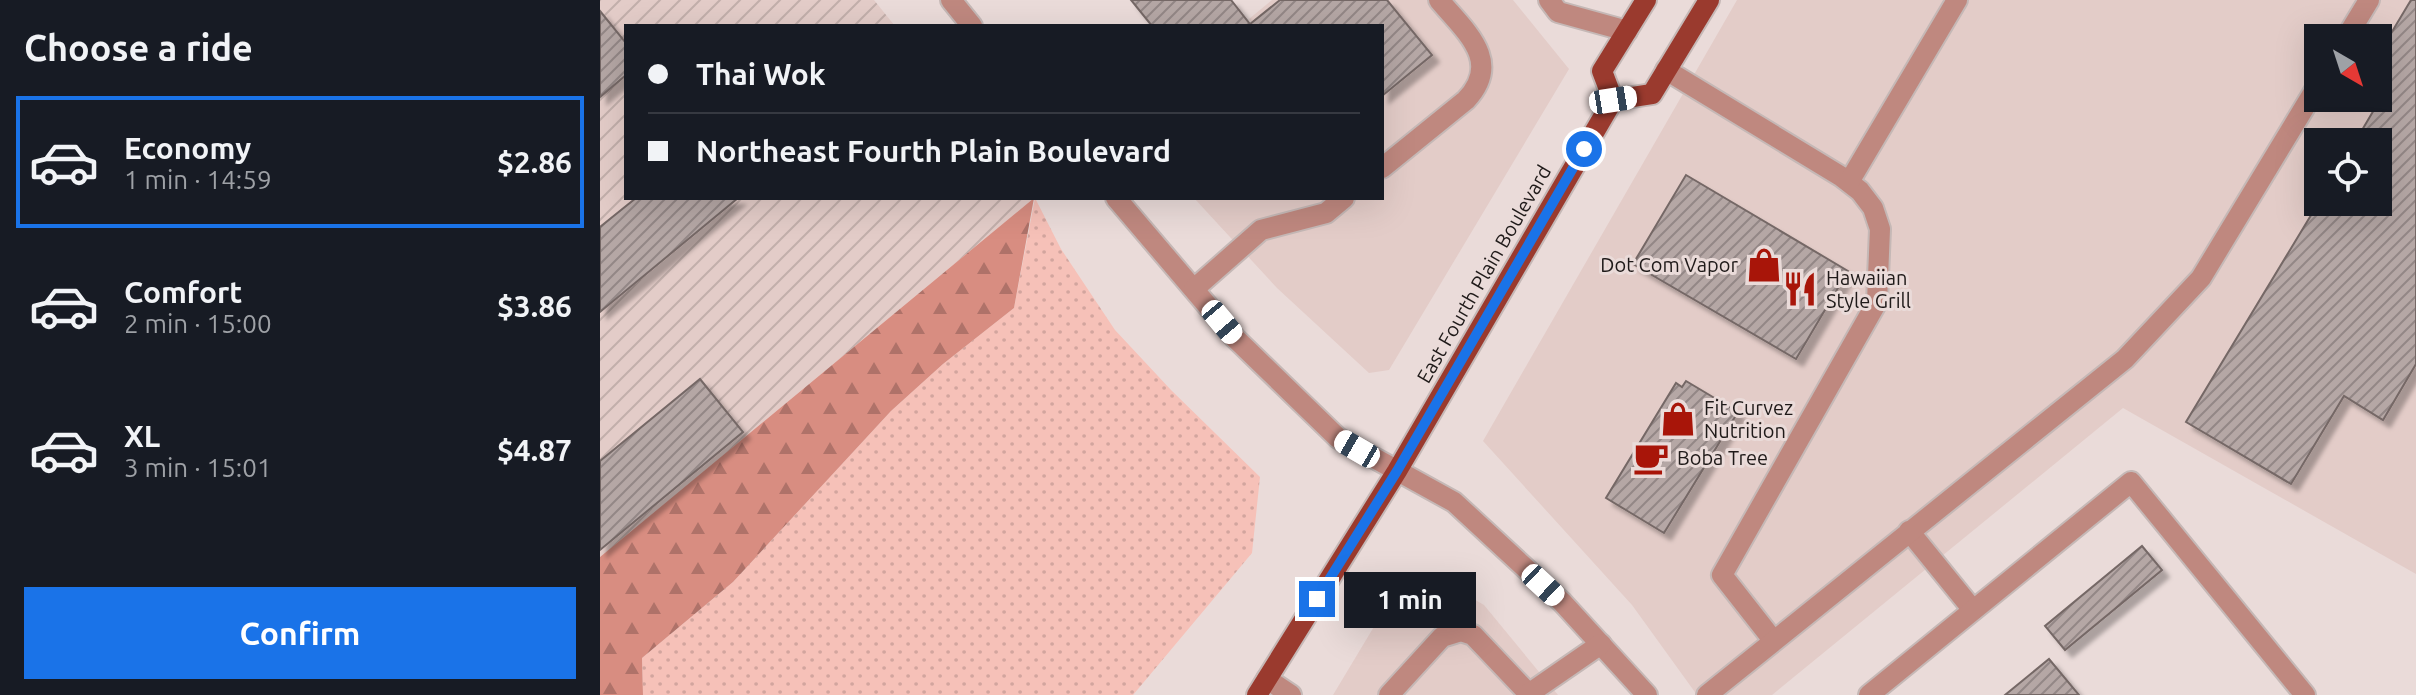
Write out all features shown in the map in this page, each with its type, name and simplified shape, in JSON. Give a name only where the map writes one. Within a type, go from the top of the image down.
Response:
[{"type":"main road","points":[[1646,0],[1602,71],[1613,100],[1652,94],[1709,0]]},
{"type":"main road","name":"East Fourth Plain Boulevard","points":[[1262,687],[1397,471],[1613,100]]},
{"type":"street","points":[[951,0],[970,24]]},
{"type":"street","points":[[1384,166],[1466,100],[1481,79],[1480,53],[1439,0]]},
{"type":"street","points":[[1549,0],[1558,12],[1627,31]]},
{"type":"street","points":[[1849,182],[1957,0]]},
{"type":"street","points":[[2354,24],[2369,0]]},
{"type":"street","points":[[1666,70],[1849,182],[1873,208],[1880,229],[1877,302],[1722,575],[1773,640]]},
{"type":"street","points":[[1707,695],[2125,359],[2201,278],[2304,108]]},
{"type":"street","points":[[1118,200],[1235,338],[1338,438],[1454,502],[1562,602],[1647,695]]},
{"type":"street","points":[[1194,289],[1261,230],[1326,213],[1342,200]]},
{"type":"street","points":[[1869,695],[2131,482],[2305,695]]},
{"type":"street","points":[[1909,531],[1973,610]]},
{"type":"street","points":[[1389,695],[1442,637],[1461,631],[1473,635],[1528,694],[1601,644]]},
{"type":"street","points":[[1262,687],[1291,695]]},
{"type":"shaded area","points":[[600,0],[874,0],[893,24],[624,24],[624,200],[1032,200],[600,557]]},
{"type":"shaded area","points":[[1272,0],[1513,0],[1569,69],[1389,370],[1369,373],[1277,288],[1196,200],[1384,200],[1384,24],[1253,24],[1249,19]]},
{"type":"shaded area","points":[[1737,0],[2416,0],[2416,574],[2123,408],[1772,695],[1697,695],[1632,605],[1483,441]]},
{"type":"shaded area","points":[[1036,200],[1061,249],[1115,330],[1260,477],[1252,553],[1133,695],[643,695],[642,658],[733,582],[891,411],[943,364],[1014,308]]},
{"type":"shaded area","points":[[1405,575],[1439,579],[1484,605],[1558,695],[1333,695]]},
{"type":"green space","points":[[1034,200],[1014,308],[943,364],[891,411],[733,582],[642,658],[643,695],[600,695],[600,557]]},
{"type":"building","points":[[1131,0],[1231,0],[1250,24],[1150,24]]},
{"type":"building","points":[[1280,0],[1387,0],[1432,55],[1384,94],[1384,24],[1250,24]]},
{"type":"building","points":[[2411,0],[2416,0],[2416,364],[2383,420],[2344,396],[2291,484],[2186,422],[2311,216],[2392,216],[2392,128],[2363,128],[2373,112],[2392,112],[2392,32]]},
{"type":"building","points":[[600,11],[624,41],[624,77],[600,97]]},
{"type":"building","points":[[1686,175],[1848,271],[1796,359],[1633,264]]},
{"type":"building","points":[[634,200],[736,200],[600,312],[600,227]]},
{"type":"building","points":[[700,379],[743,432],[600,550],[600,461]]},
{"type":"building","points":[[1686,381],[1738,412],[1664,533],[1606,498],[1676,383],[1682,387]]},
{"type":"building","points":[[2142,546],[2162,570],[2065,650],[2045,626]]},
{"type":"building","points":[[2049,659],[2079,695],[2005,695]]},
{"type":"place","name":"Dot Com Vapor","points":[[1764,265]]},
{"type":"place","name":"Hawaiian Style Grill","points":[[1800,289]]},
{"type":"place","name":"Fit Curvez Nutrition","points":[[1678,419]]},
{"type":"place","name":"Boba Tree","points":[[1651,458]]},
{"type":"route","points":[[1317,599],[1397,471],[1584,149]]}]
